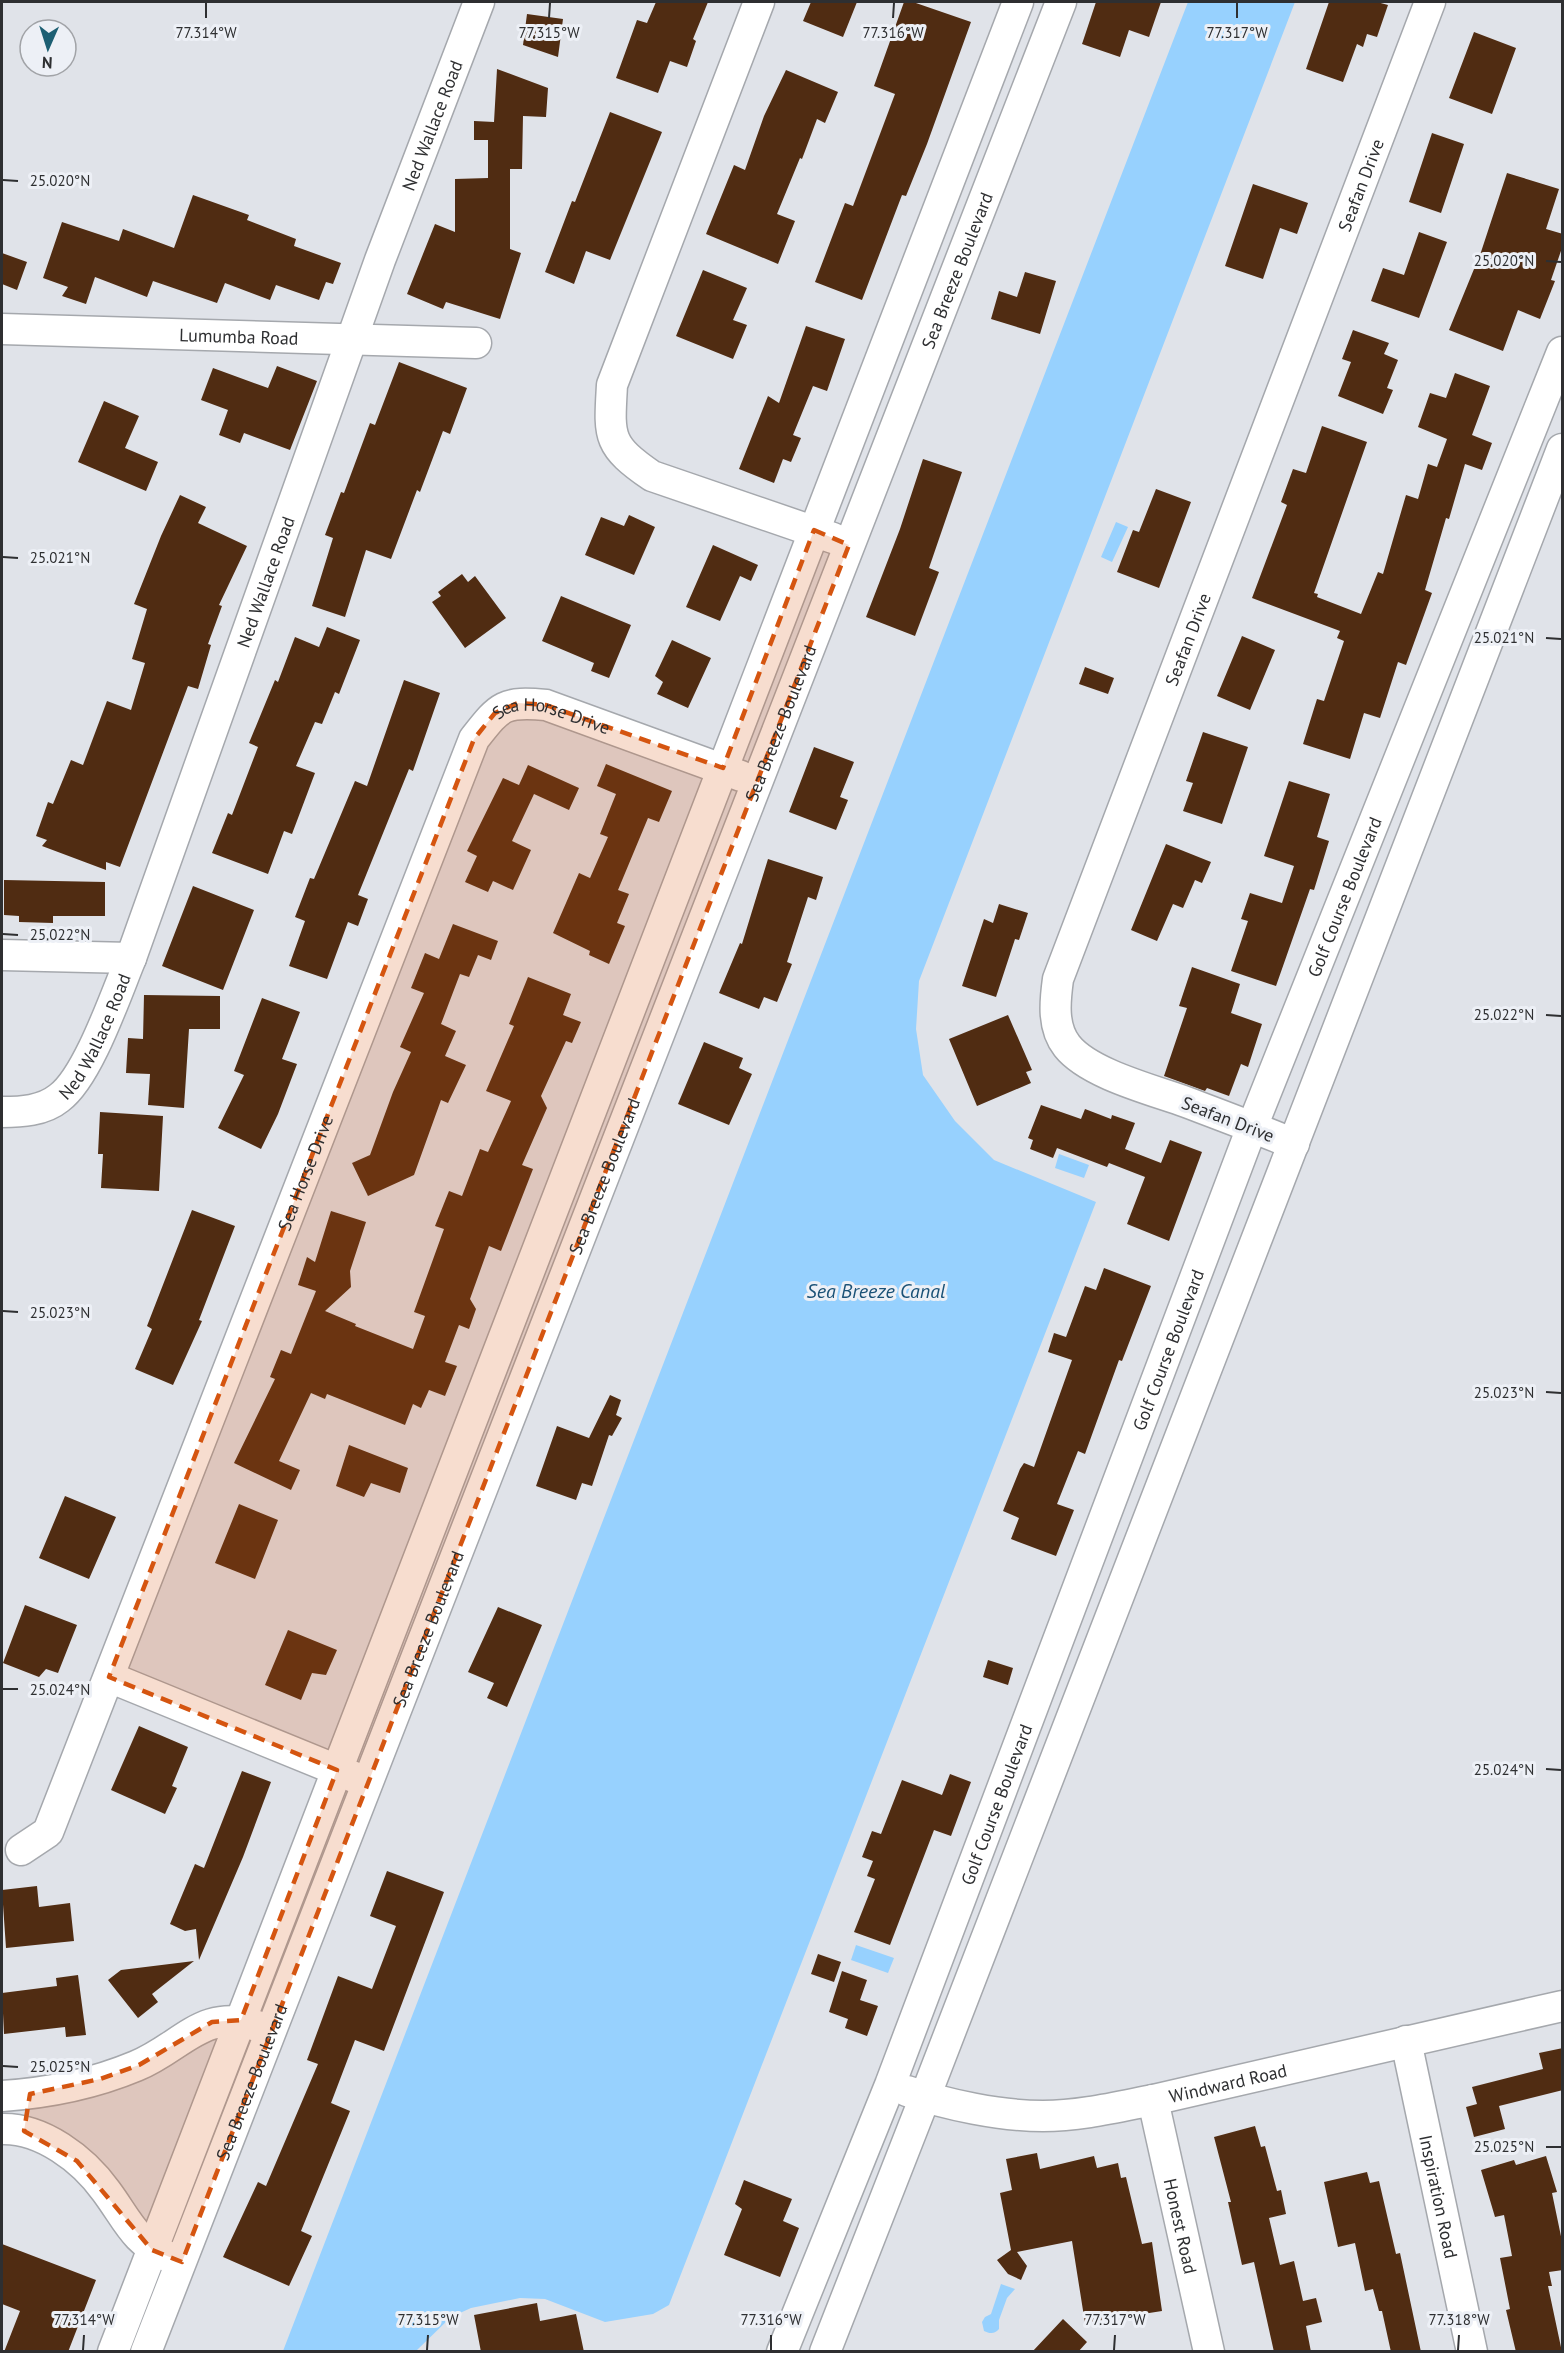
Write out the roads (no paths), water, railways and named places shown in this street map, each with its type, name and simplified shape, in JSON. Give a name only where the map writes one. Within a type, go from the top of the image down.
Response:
[{"type":"street","name":"Ned Wallace Road","points":[[2,1112],[40,1108],[59,1099],[74,1084],[85,1066],[131,958],[380,260],[479,2]]},
{"type":"street","points":[[759,2],[612,385],[610,423],[615,445],[632,462],[652,476],[814,530],[849,545]]},
{"type":"street","name":"Sea Breeze Boulevard","points":[[113,2352],[1018,2]]},
{"type":"street","name":"Sea Breeze Boulevard","points":[[146,2352],[1061,2]]},
{"type":"street","name":"Seafan Drive","points":[[1294,1144],[1252,1126],[1109,1074],[1081,1060],[1065,1044],[1054,1012],[1058,979],[1430,2]]},
{"type":"street","name":"Lumumba Road","points":[[2,329],[476,343]]},
{"type":"street","name":"Golf Course Boulevard","points":[[782,2352],[890,2085],[1252,1126],[1563,352]]},
{"type":"street","points":[[825,2352],[1563,449]]},
{"type":"street","name":"Sea Horse Drive","points":[[21,1850],[48,1832],[474,739],[495,713],[518,703],[546,705],[757,782]]},
{"type":"street","points":[[2,955],[131,958]]},
{"type":"street","points":[[109,1677],[368,1782]]},
{"type":"street","name":"Windward Road","points":[[890,2085],[925,2097],[1003,2113],[1044,2116],[1092,2112],[1563,2006]]},
{"type":"street","points":[[241,2020],[272,2030]]},
{"type":"street","name":"Sea Breeze Boulevard","points":[[16,2095],[60,2090],[100,2079],[139,2065],[212,2022],[241,2020]]},
{"type":"street","name":"Inspiration Road","points":[[1406,2041],[1472,2352]]},
{"type":"street","points":[[16,2095],[13,2130],[56,2145],[77,2161],[105,2190],[126,2223],[152,2250],[182,2262]]},
{"type":"street","name":"Honest Road","points":[[1153,2100],[1202,2350]]},
{"type":"water","name":"Sea Breeze Canal","points":[[1188,2],[1295,2],[919,981],[916,1029],[923,1075],[955,1121],[994,1160],[1096,1202],[669,2305],[653,2314],[605,2322],[545,2299],[520,2298],[471,2308],[451,2317],[416,2351],[283,2351]]},
{"type":"water","points":[[1116,522],[1128,527],[1112,562],[1101,557]]},
{"type":"water","points":[[1059,1154],[1089,1165],[1084,1178],[1055,1168]]},
{"type":"water","points":[[856,1945],[894,1958],[888,1973],[851,1960]]},
{"type":"water","points":[[1001,2284],[1015,2289],[1007,2298],[999,2320],[999,2329],[994,2333],[988,2333],[984,2331],[982,2322],[991,2314]]}]
